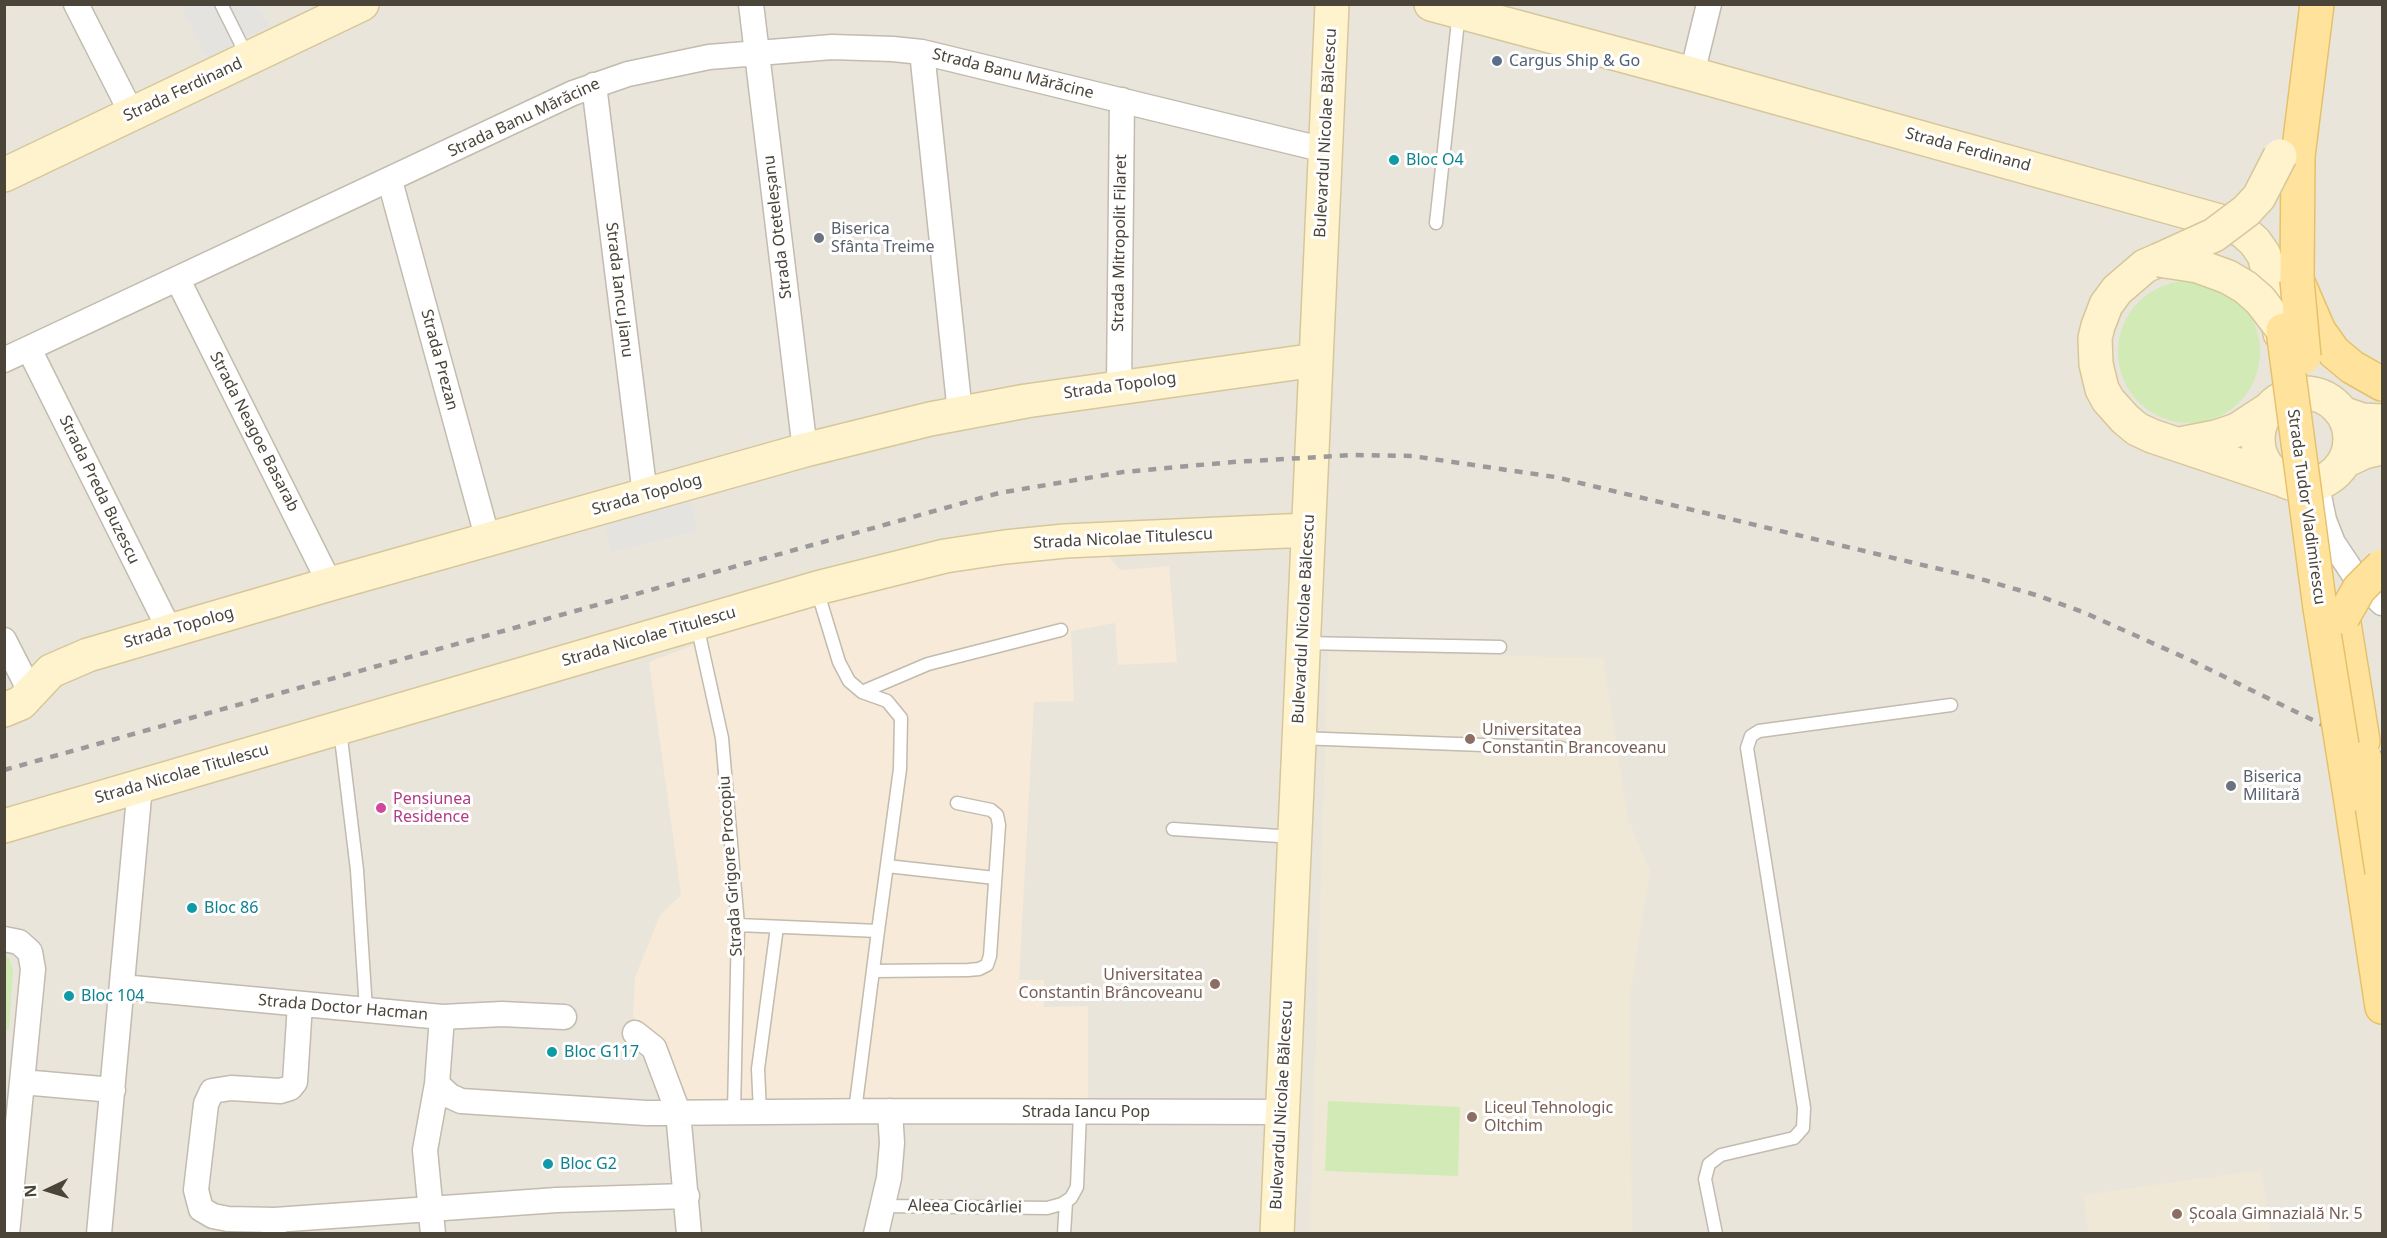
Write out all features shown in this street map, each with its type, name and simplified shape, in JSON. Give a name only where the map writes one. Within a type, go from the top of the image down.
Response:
[{"type":"main road","name":"Strada Ferdinand","points":[[4,175],[362,4]]},
{"type":"main road","name":"Bulevardul Nicolae Bălcescu","points":[[1277,1233],[1332,4]]},
{"type":"main road","name":"Strada Tudor Vladimirescu","points":[[2300,4],[2280,156],[2278,245],[2282,334],[2320,608],[2382,1007]]},
{"type":"main road","name":"Strada Tudor Vladimirescu","points":[[2317,4],[2298,156],[2297,280],[2302,349],[2382,872]]},
{"type":"main road","name":"Strada Ferdinand","points":[[1445,8],[1692,74],[2223,222],[2243,231],[2264,255],[2282,334]]},
{"type":"main road","points":[[2159,260],[2198,266],[2228,277],[2245,287],[2260,300],[2282,334],[2302,373],[2333,406],[2350,436],[2345,460],[2338,471],[2318,484],[2305,486],[2292,484],[2137,429],[2116,411],[2098,377],[2095,351],[2098,326],[2106,305],[2117,290],[2145,266],[2214,235],[2246,211],[2259,197],[2280,156]]},
{"type":"main road","points":[[2297,280],[2319,331],[2334,352],[2352,367],[2382,384]]},
{"type":"main road","points":[[2280,479],[2266,465],[2258,447],[2258,433],[2261,420],[2273,404],[2284,378],[2282,334]]},
{"type":"main road","name":"Strada Topolog","points":[[18,702],[51,671],[69,662],[330,584],[805,450],[960,413],[1119,386],[1316,360]]},
{"type":"main road","points":[[2179,444],[2216,437],[2237,430],[2273,404],[2296,393],[2306,393],[2362,420],[2382,421]]},
{"type":"main road","points":[[2345,460],[2382,448]]},
{"type":"main road","name":"Strada Nicolae Titulescu","points":[[4,826],[817,588],[945,556],[1065,541],[1308,531]]},
{"type":"main road","points":[[2343,617],[2359,589],[2382,566]]},
{"type":"street","name":"Strada Oteteleșanu","points":[[751,4],[805,450]]},
{"type":"street","points":[[1692,74],[1709,4]]},
{"type":"street","points":[[79,6],[132,114]]},
{"type":"street","name":"Strada Banu Mărăcine","points":[[4,360],[594,85],[662,65],[757,52],[842,47],[922,52],[1325,150]]},
{"type":"street","points":[[922,52],[960,413]]},
{"type":"street","name":"Strada Iancu Jianu","points":[[594,85],[645,495]]},
{"type":"street","name":"Strada Mitropolit Filaret","points":[[1119,386],[1122,100]]},
{"type":"street","name":"Strada Prezan","points":[[390,181],[488,540]]},
{"type":"street","name":"Strada Neagoe Basarab","points":[[178,280],[330,584]]},
{"type":"street","name":"Strada Preda Buzescu","points":[[29,349],[170,631]]},
{"type":"street","points":[[2318,484],[2324,520],[2333,543],[2355,576],[2382,603]]},
{"type":"street","points":[[4,640],[18,702]]},
{"type":"street","points":[[99,1233],[141,786]]},
{"type":"street","points":[[4,939],[19,942],[30,952],[33,969],[15,1054],[22,1082],[11,1130],[7,1233]]},
{"type":"street","name":"Strada Doctor Hacman","points":[[122,987],[442,1017],[502,1014],[564,1017]]},
{"type":"street","points":[[300,1004],[295,1082],[290,1088],[280,1091],[231,1088],[213,1091],[206,1104],[196,1190],[201,1209],[213,1216],[274,1227],[430,1209],[557,1200],[687,1196]]},
{"type":"street","points":[[433,1233],[425,1150],[437,1084],[442,1017]]},
{"type":"street","points":[[635,1033],[654,1048],[678,1112],[689,1233]]},
{"type":"street","points":[[22,1082],[113,1090]]},
{"type":"street","points":[[437,1084],[450,1096],[461,1101],[646,1113],[890,1111]]},
{"type":"street","name":"Strada Iancu Pop","points":[[890,1111],[1282,1112]]},
{"type":"street","name":"Aleea Ciocârliei","points":[[876,1233],[891,1155],[890,1111]]},
{"type":"lane","points":[[221,4],[248,59]]},
{"type":"lane","points":[[1436,223],[1445,8]]},
{"type":"lane","points":[[817,588],[839,663],[849,681],[862,692],[887,701],[901,718],[900,768],[855,1111]]},
{"type":"lane","name":"Strada Grigore Procopiu","points":[[697,624],[722,738],[738,925],[734,1112]]},
{"type":"lane","points":[[862,692],[928,664],[1061,630]]},
{"type":"lane","points":[[1303,642],[1500,647]]},
{"type":"lane","points":[[1716,1233],[1705,1179],[1709,1164],[1720,1155],[1794,1138],[1803,1128],[1804,1108],[1747,748],[1751,736],[1760,731],[1952,705]]},
{"type":"lane","points":[[340,728],[357,870],[366,1010]]},
{"type":"lane","points":[[1299,738],[1562,748]]},
{"type":"lane","points":[[873,971],[968,970],[980,969],[987,965],[990,956],[999,825],[997,815],[990,810],[957,803]]},
{"type":"lane","points":[[1173,829],[1294,837]]},
{"type":"lane","points":[[887,866],[995,878]]},
{"type":"lane","points":[[738,925],[878,931]]},
{"type":"lane","points":[[760,1112],[758,1069],[777,927]]},
{"type":"lane","points":[[1064,1233],[1066,1202],[1077,1188],[1080,1112]]},
{"type":"lane","name":"Aleea Ciocârliei","points":[[883,1206],[1047,1208],[1066,1202]]},
{"type":"shaded area","points":[[5,5],[2382,5],[2382,1233],[5,1233]]},
{"type":"shaded area","points":[[180,5],[257,5],[269,26],[207,58]]},
{"type":"shaded area","points":[[689,494],[698,531],[611,552],[602,516]]},
{"type":"shaded area","points":[[1104,550],[1120,570],[1169,566],[1177,662],[1118,665],[1115,623],[1071,631],[1074,701],[1034,702],[1019,980],[1044,980],[1044,1007],[1088,1006],[1088,1102],[683,1104],[633,1016],[635,977],[660,915],[681,895],[649,662],[812,600],[949,565]]},
{"type":"shaded area","name":"Liceul Tehnologic Oltchim","points":[[1328,652],[1603,658],[1628,819],[1650,870],[1629,1000],[1632,1233],[1310,1234]]},
{"type":"shaded area","name":"Școala Gimnazială Nr. 5","points":[[2261,1170],[2270,1233],[2089,1233],[2083,1195]]},
{"type":"green space","points":[[2189,281],[2216,286],[2239,302],[2255,325],[2260,352],[2255,379],[2239,402],[2216,418],[2189,423],[2162,418],[2139,402],[2123,379],[2118,352],[2123,325],[2139,302],[2162,286]]},
{"type":"green space","points":[[4,956],[9,958],[13,969],[9,1029],[5,1031]]},
{"type":"green space","points":[[1328,1101],[1460,1107],[1458,1176],[1325,1171]]},
{"type":"railway","points":[[4,770],[999,493],[1123,472],[1233,462],[1354,455],[1412,456],[1555,477],[1977,578],[2036,595],[2083,612],[2188,659],[2382,754]]},
{"type":"place","name":"Cargus Ship & Go","points":[[1497,61]]},
{"type":"place","name":"Bloc O4","points":[[1394,160]]},
{"type":"place","name":"Biserica Sfânta Treime","points":[[819,238]]},
{"type":"place","name":"Universitatea Constantin Brancoveanu","points":[[1470,739]]},
{"type":"place","name":"Biserica Militară","points":[[2231,786]]},
{"type":"place","name":"Pensiunea Residence","points":[[381,808]]},
{"type":"place","name":"Bloc 86","points":[[192,908]]},
{"type":"place","name":"Universitatea Constantin Brâncoveanu","points":[[1215,984]]},
{"type":"place","name":"Bloc 104","points":[[69,996]]},
{"type":"place","name":"Bloc G117","points":[[552,1052]]},
{"type":"place","name":"Liceul Tehnologic Oltchim","points":[[1472,1117]]},
{"type":"place","name":"Bloc G2","points":[[548,1164]]},
{"type":"place","name":"Școala Gimnazială Nr. 5","points":[[2177,1214]]}]
